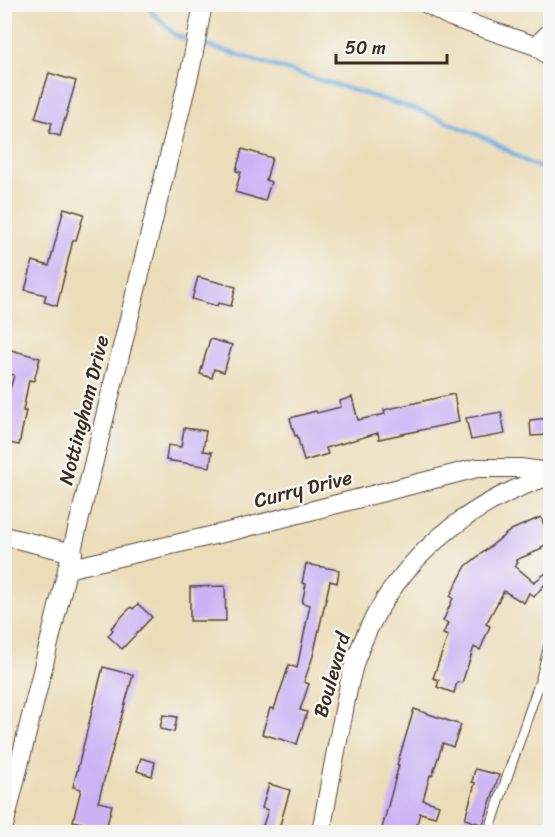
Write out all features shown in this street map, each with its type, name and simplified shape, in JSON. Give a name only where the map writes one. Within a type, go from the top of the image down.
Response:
[{"type":"street","name":"Nottingham Drive","points":[[4,826],[194,51],[203,4]]},
{"type":"street","points":[[427,4],[451,17],[543,52],[550,32]]},
{"type":"street","name":"Curry Drive","points":[[70,561],[236,530],[477,468],[520,468],[550,474]]},
{"type":"street","name":"Boulevard","points":[[321,832],[351,677],[364,639],[386,598],[414,561],[455,524],[496,498],[550,474]]},
{"type":"street","points":[[4,536],[70,561]]},
{"type":"lane","points":[[489,832],[541,678],[550,641]]},
{"type":"building","points":[[49,73],[76,81],[60,136],[49,133],[52,123],[35,118]]},
{"type":"building","points":[[242,149],[272,158],[266,180],[271,182],[265,201],[235,192],[241,172],[236,171]]},
{"type":"building","points":[[64,208],[84,214],[76,240],[73,240],[57,306],[44,302],[46,295],[25,290],[33,261],[49,266]]},
{"type":"building","points":[[198,277],[236,287],[231,306],[218,303],[217,306],[192,299]]},
{"type":"building","points":[[210,339],[232,345],[224,372],[214,369],[212,378],[200,374]]},
{"type":"building","points":[[4,348],[40,358],[34,381],[29,380],[19,445],[4,442],[4,397],[8,397],[14,375],[4,373]]},
{"type":"building","points":[[454,394],[459,422],[379,439],[378,433],[326,448],[328,454],[304,461],[290,418],[341,407],[340,401],[352,397],[358,420],[385,414],[384,410]]},
{"type":"building","points":[[501,412],[505,434],[471,440],[466,418]]},
{"type":"building","points":[[550,418],[550,435],[531,436],[530,420]]},
{"type":"building","points":[[184,428],[206,431],[203,451],[212,452],[210,467],[166,460],[168,445],[181,447]]},
{"type":"building","points":[[541,517],[550,543],[516,560],[518,563],[515,566],[534,582],[550,570],[550,578],[534,597],[529,593],[524,603],[504,591],[486,624],[490,626],[480,650],[474,647],[462,683],[457,682],[454,693],[437,687],[439,680],[433,678],[448,636],[443,634],[448,623],[443,621],[453,598],[450,596],[466,566],[511,530]]},
{"type":"building","points":[[306,564],[339,570],[337,583],[330,581],[313,656],[304,682],[309,684],[300,710],[307,712],[297,744],[262,734],[270,708],[274,709],[289,665],[297,668],[310,605],[302,603],[306,584],[302,583]]},
{"type":"building","points":[[225,586],[226,621],[190,621],[190,587]]},
{"type":"building","points":[[138,604],[152,617],[122,649],[108,636],[113,630],[111,628],[131,607],[133,609]]},
{"type":"building","points":[[103,667],[133,675],[98,802],[112,805],[106,829],[73,821],[81,789],[73,787]]},
{"type":"building","points":[[414,709],[461,725],[453,747],[443,743],[432,776],[430,775],[423,800],[439,805],[435,817],[420,813],[415,832],[381,832],[399,765],[397,765]]},
{"type":"building","points":[[163,715],[177,717],[174,732],[160,729]]},
{"type":"building","points":[[141,758],[155,762],[152,776],[137,771]]},
{"type":"building","points":[[475,769],[499,775],[483,825],[465,819],[475,783],[472,782]]},
{"type":"building","points":[[269,784],[290,790],[278,832],[261,832],[268,810],[262,808]]},
{"type":"waterway","points":[[144,4],[175,35],[191,40]]},
{"type":"waterway","points":[[199,43],[421,111],[488,139],[529,163],[550,172]]}]
